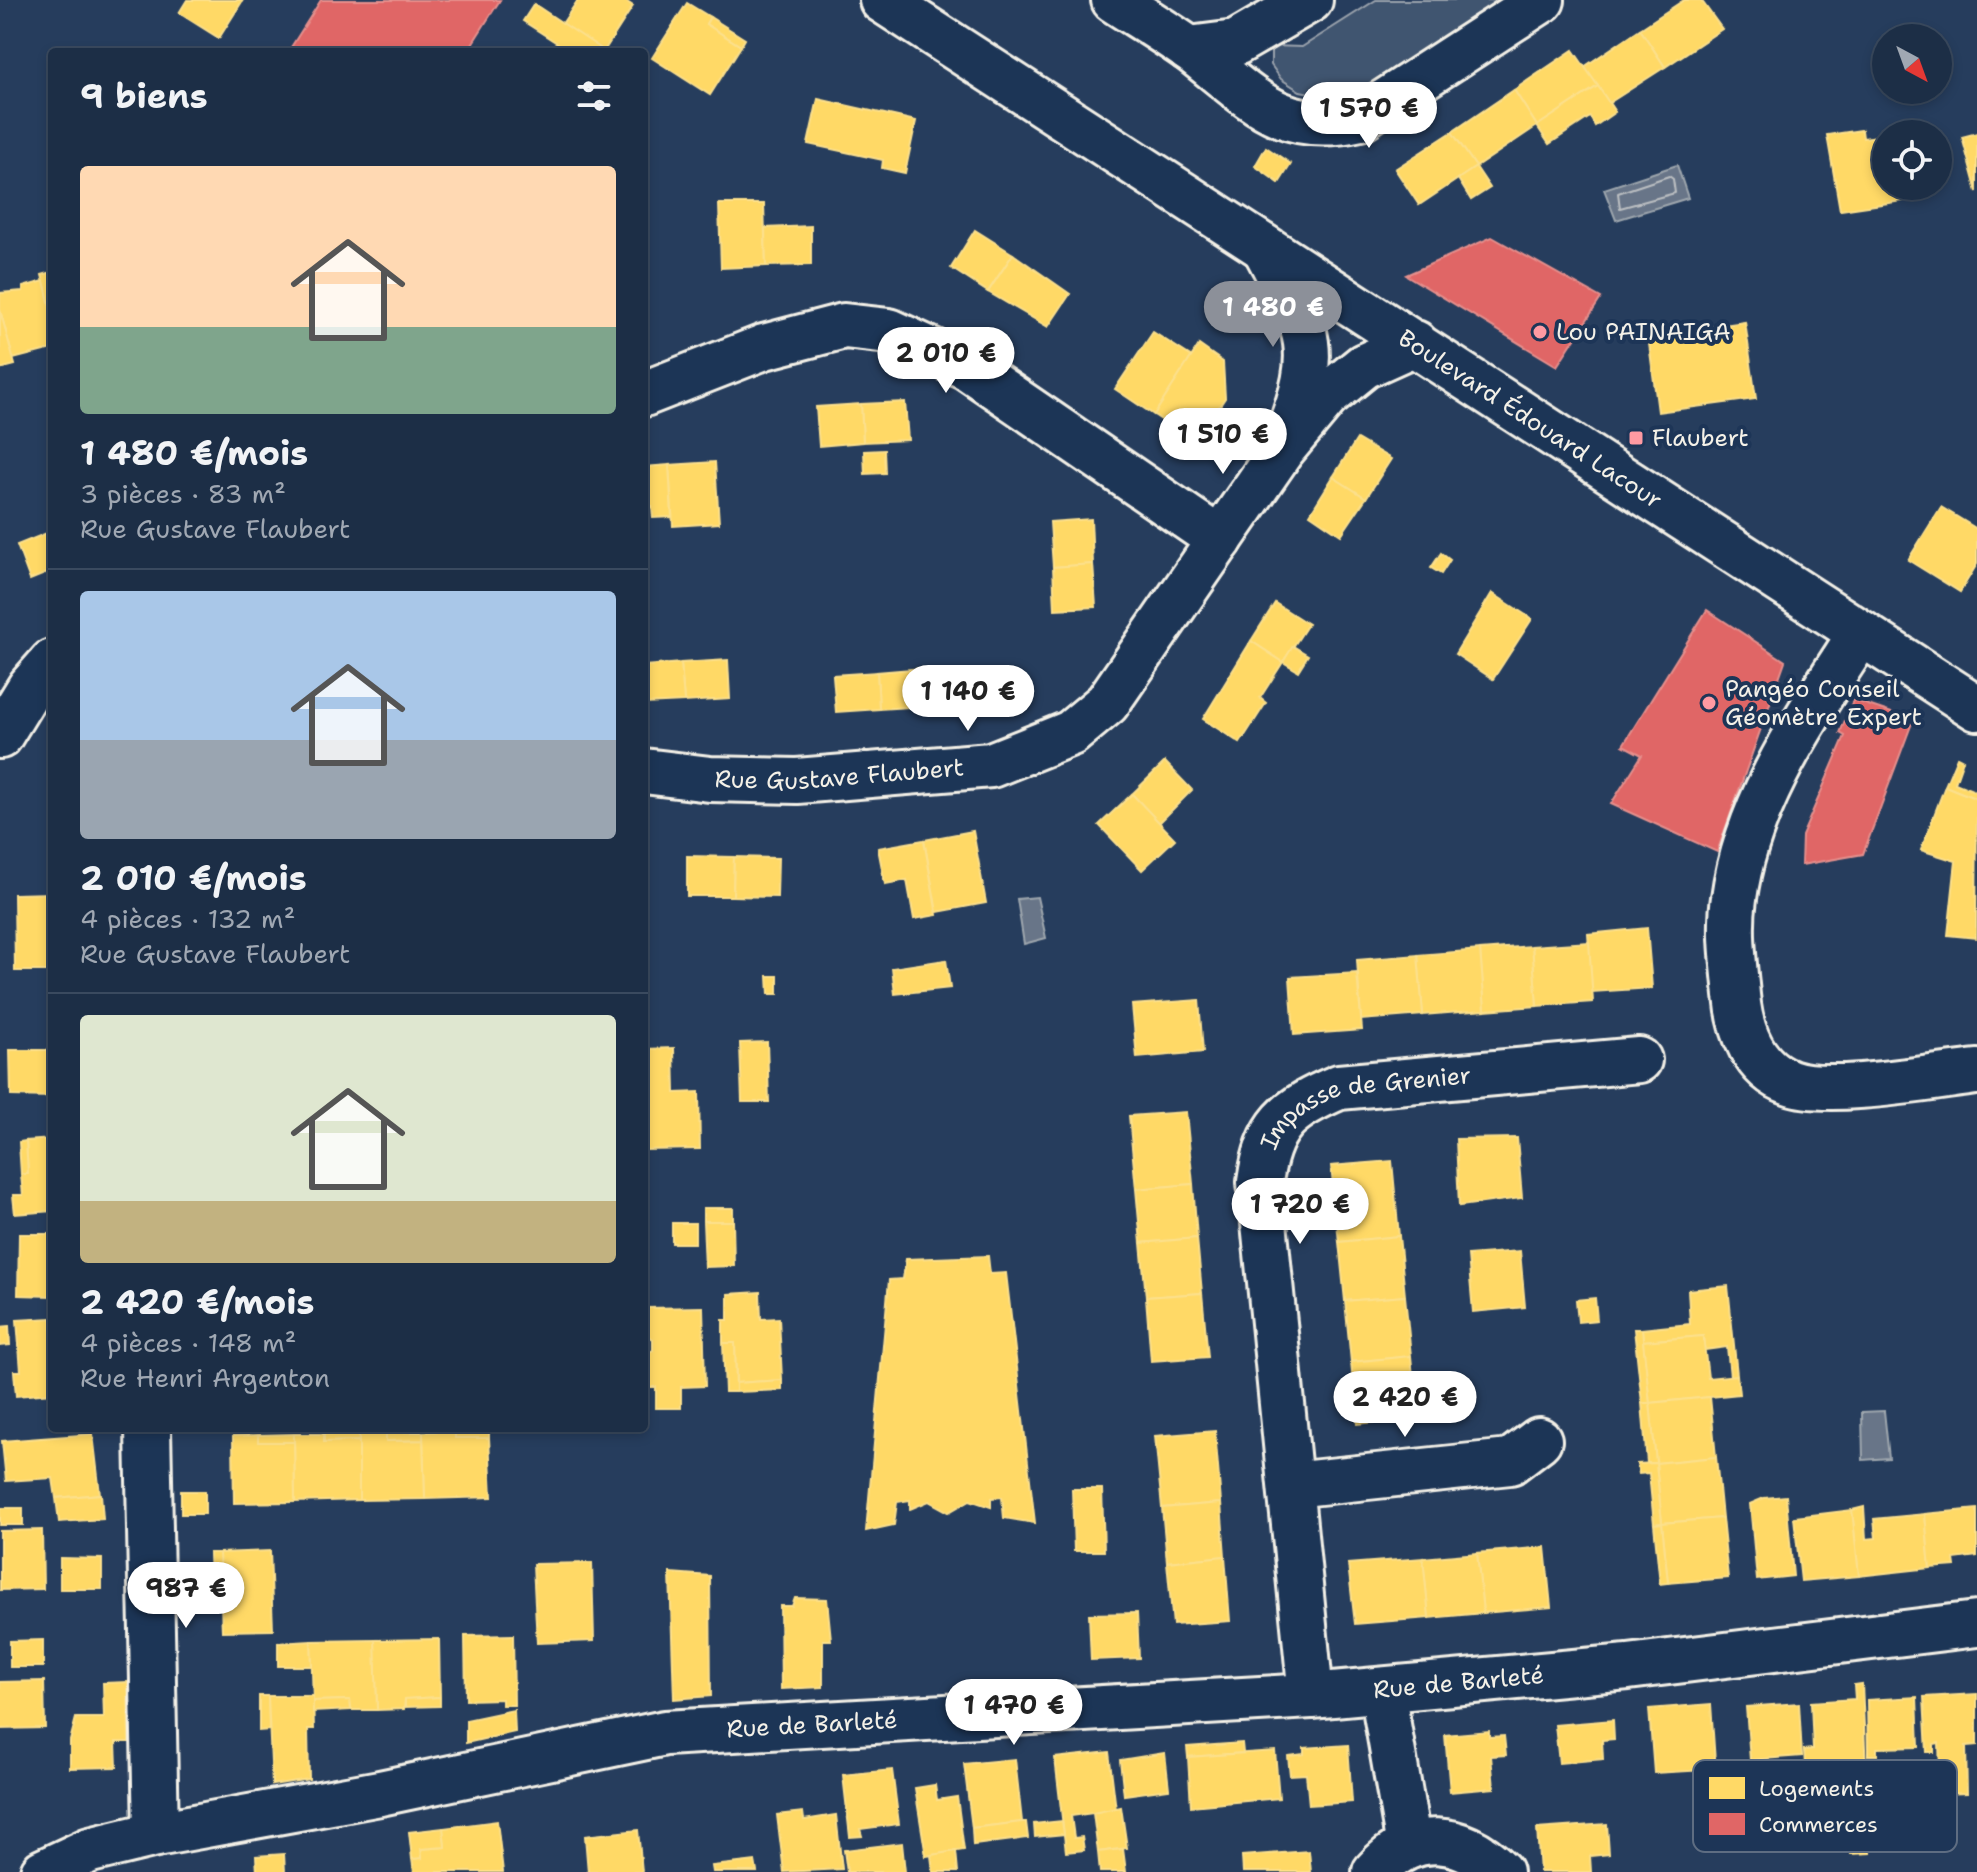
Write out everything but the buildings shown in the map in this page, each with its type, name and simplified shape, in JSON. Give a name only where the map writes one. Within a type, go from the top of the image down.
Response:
[{"type":"street","name":"Boulevard Édouard Lacour","points":[[884,0],[1977,708]]},
{"type":"street","points":[[1114,0],[1189,49],[1262,106],[1298,122],[1327,126],[1360,118],[1542,0]]},
{"type":"street","points":[[1189,49],[1236,43],[1310,0]]},
{"type":"street","points":[[1265,248],[1303,320],[1307,337],[1306,387],[1281,451]]},
{"type":"street","points":[[648,392],[764,347],[844,326],[889,331],[967,367],[1220,540]]},
{"type":"street","name":"Rue Gustave Flaubert","points":[[648,771],[710,779],[797,781],[991,765],[1071,733],[1107,703],[1281,451],[1327,396],[1364,366],[1415,343]]},
{"type":"street","points":[[1861,633],[1790,744],[1739,864],[1732,936],[1740,1029],[1757,1056],[1774,1072],[1789,1082],[1811,1086],[1905,1082],[1977,1072]]},
{"type":"street","points":[[0,736],[30,687],[48,667]]},
{"type":"street","name":"Impasse de Grenier","points":[[1311,1696],[1260,1182],[1265,1147],[1273,1131],[1301,1103],[1339,1087],[1639,1060]]},
{"type":"street","points":[[148,1432],[156,1834]]},
{"type":"street","points":[[1291,1485],[1510,1462],[1539,1440]]},
{"type":"street","name":"Rue de Barleté","points":[[43,1872],[90,1850],[156,1834],[380,1793],[665,1733],[1311,1696],[1628,1667],[1977,1624]]},
{"type":"street","points":[[1382,1690],[1409,1846]]},
{"type":"street","points":[[1375,1872],[1387,1858],[1409,1846],[1434,1840],[1459,1843],[1482,1855],[1500,1872]]},
{"type":"shaded area","points":[[1376,0],[1514,0],[1378,90],[1337,98],[1300,91],[1281,79],[1271,65],[1271,46],[1302,47]]},
{"type":"water","points":[[1677,165],[1688,198],[1616,220],[1604,189]]},
{"type":"water","points":[[1037,897],[1046,938],[1024,944],[1017,899]]},
{"type":"water","points":[[1884,1411],[1889,1458],[1863,1460],[1862,1412]]},
{"type":"place","name":"Lou PAINAIGA","points":[[1540,332]]},
{"type":"place","name":"Flaubert","points":[[1636,438]]},
{"type":"place","name":"Pangéo Conseil Géomètre Expert","points":[[1709,703]]}]
